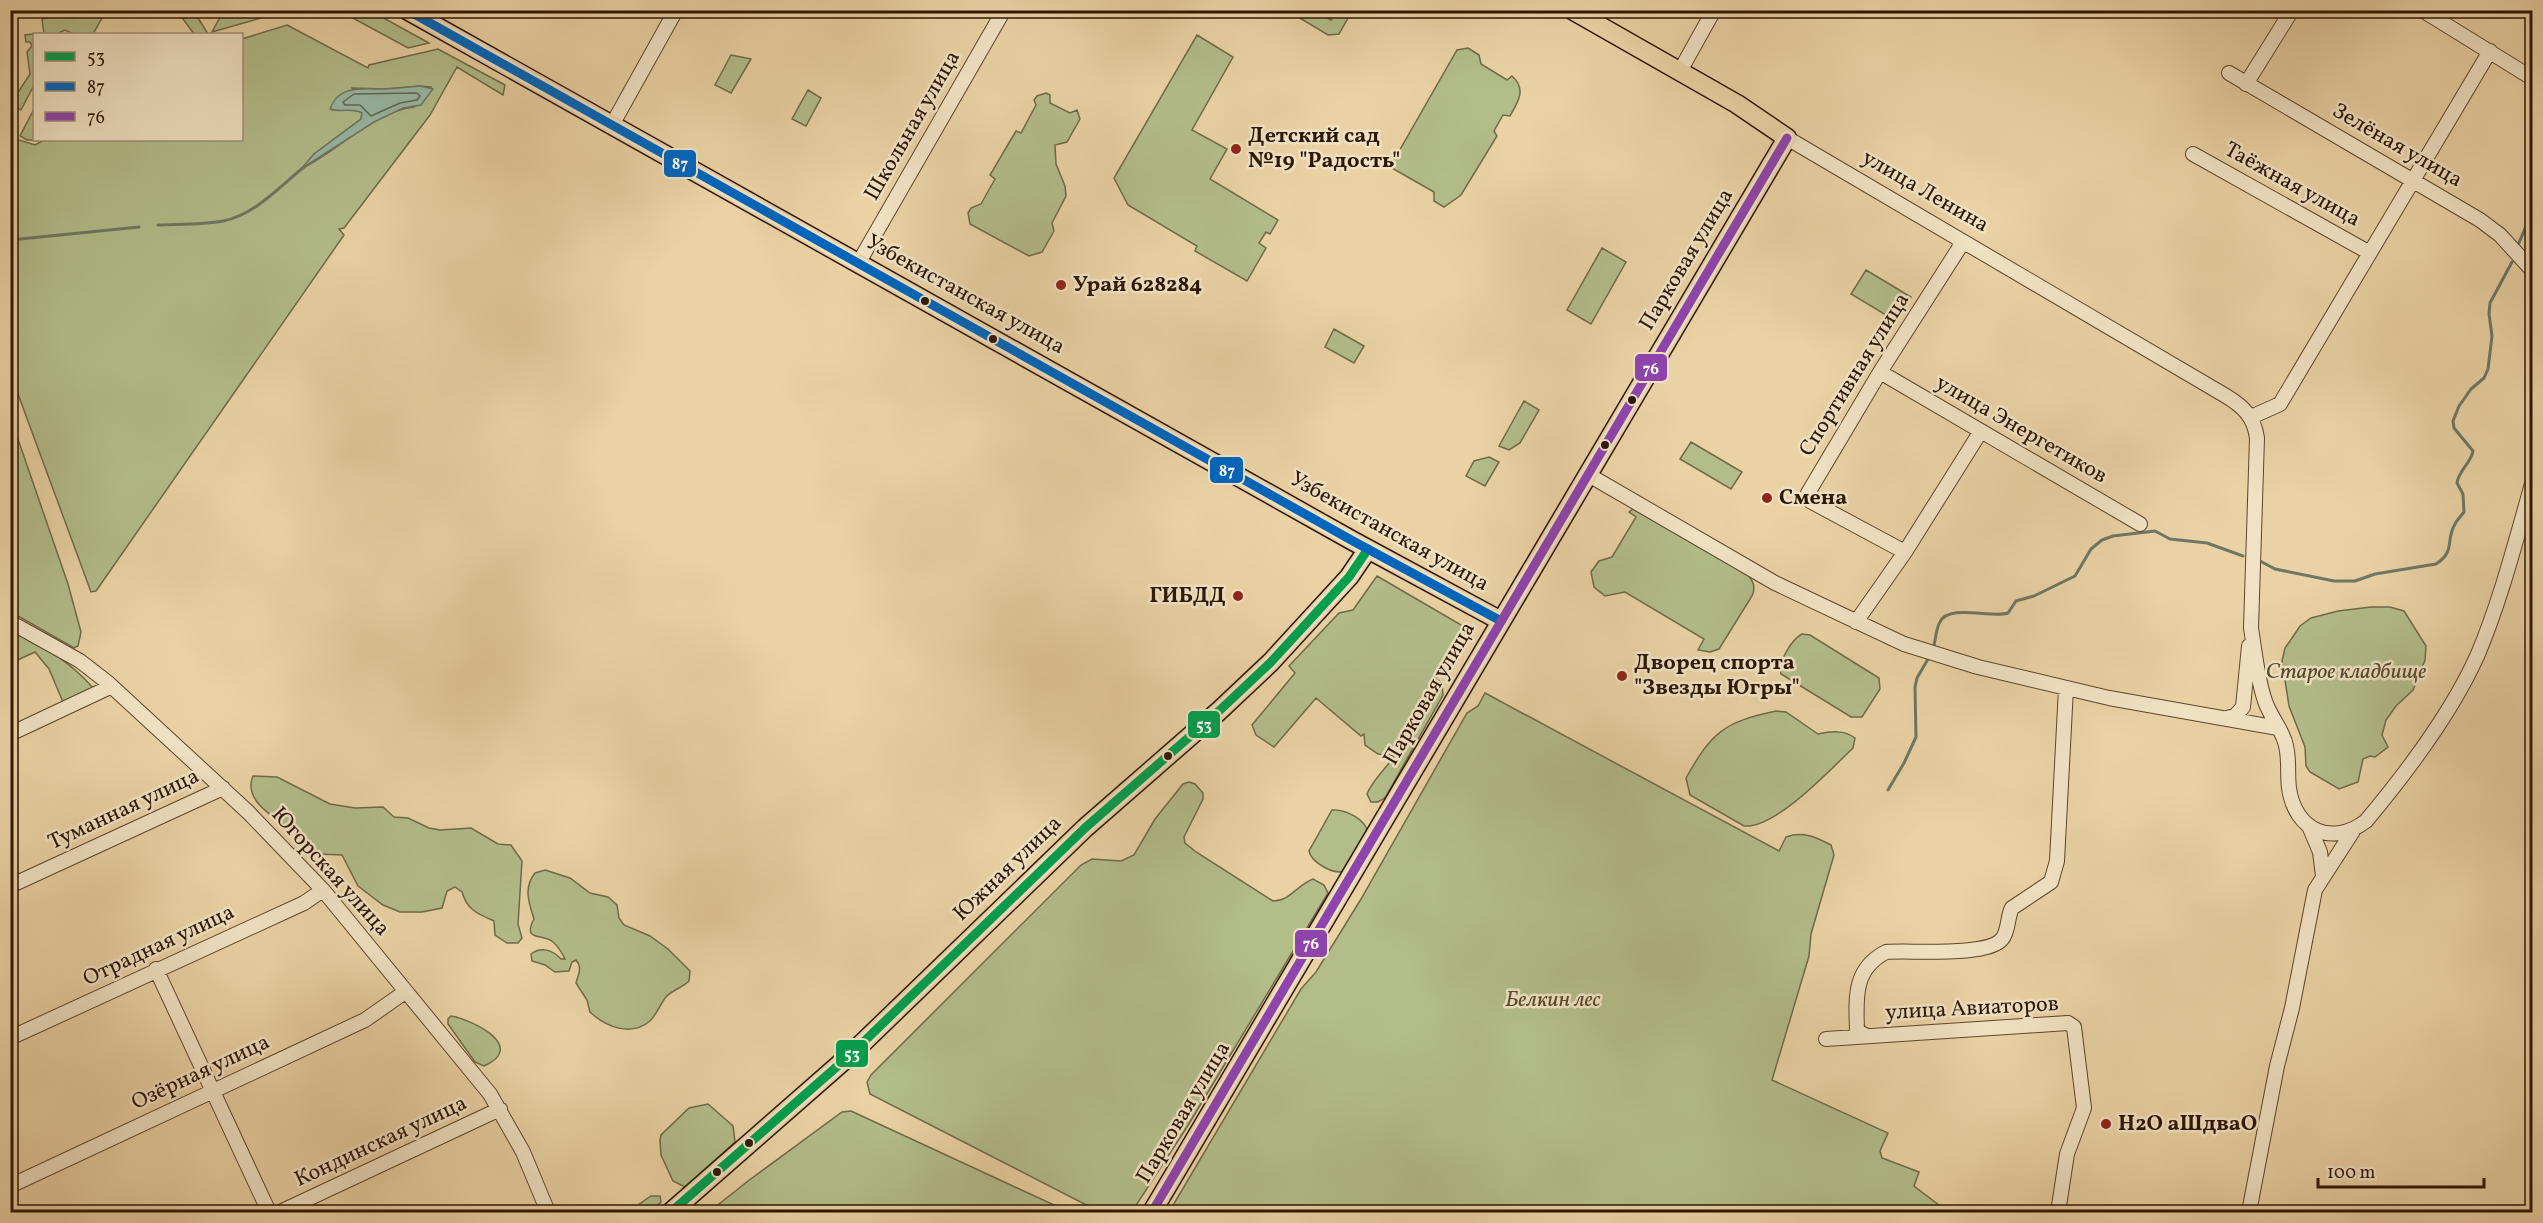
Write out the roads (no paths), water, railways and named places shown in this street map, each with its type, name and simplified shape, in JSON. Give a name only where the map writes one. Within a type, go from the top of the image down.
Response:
[{"type":"main road","name":"Узбекистанская улица","points":[[406,10],[1368,549],[1501,621]]},
{"type":"main road","name":"улица Ленина","points":[[1572,10],[1737,104],[1786,138]]},
{"type":"main road","name":"Парковая улица","points":[[1152,1212],[1346,888],[1786,138]]},
{"type":"main road","name":"Южная улица","points":[[677,1209],[849,1056],[1085,828],[1219,711],[1271,662],[1341,585],[1368,549]]},
{"type":"street","points":[[612,125],[676,10]]},
{"type":"street","name":"Школьная улица","points":[[859,262],[1004,10]]},
{"type":"street","points":[[1680,71],[1714,10]]},
{"type":"street","points":[[2246,84],[2292,10]]},
{"type":"street","points":[[2422,10],[2532,78]]},
{"type":"street","points":[[2224,719],[2235,716],[2243,707],[2251,628],[2257,448],[2256,431],[2251,417],[2280,404],[2490,51]]},
{"type":"street","name":"Зелёная улица","points":[[2229,73],[2413,179],[2494,230],[2532,270]]},
{"type":"street","name":"улица Ленина","points":[[1786,138],[2240,404],[2251,417]]},
{"type":"street","name":"Таёжная улица","points":[[2193,154],[2370,253]]},
{"type":"street","name":"Спортивная улица","points":[[1905,552],[1810,501],[1808,496],[1880,372],[1963,242]]},
{"type":"street","name":"улица Энергетиков","points":[[1880,372],[2140,524]]},
{"type":"street","points":[[1856,622],[1905,552],[1981,431]]},
{"type":"street","points":[[1587,474],[1767,578],[1856,622],[1922,650],[1978,667],[2120,700],[2278,728]]},
{"type":"street","points":[[2250,1212],[2277,1066],[2292,1008],[2315,890],[2353,831],[2366,821],[2382,802],[2439,723],[2464,682],[2493,615],[2532,484]]},
{"type":"street","name":"Югорская улица","points":[[10,622],[80,661],[223,788],[323,890],[482,1083],[500,1109],[523,1152],[548,1212]]},
{"type":"street","points":[[2251,628],[2264,699],[2288,752],[2289,790],[2320,852],[2323,876]]},
{"type":"street","points":[[10,734],[110,687]]},
{"type":"street","points":[[1867,1036],[1857,1030],[1857,992],[1866,967],[1876,957],[1886,952],[1960,951],[1996,945],[2004,935],[2012,908],[2051,882],[2057,861],[2066,688]]},
{"type":"street","name":"Туманная улица","points":[[10,886],[223,788]]},
{"type":"street","points":[[2308,825],[2327,835],[2340,835],[2353,831]]},
{"type":"street","name":"Отрадная улица","points":[[10,1038],[304,903],[323,890]]},
{"type":"street","points":[[156,969],[268,1212]]},
{"type":"street","name":"Озёрная улица","points":[[10,1186],[365,1020],[405,992]]},
{"type":"street","name":"улица Авиаторов","points":[[1826,1039],[2068,1023],[2074,1027],[2084,1108],[2067,1154],[2058,1212]]},
{"type":"street","name":"Кондинская улица","points":[[280,1212],[500,1109]]},
{"type":"water","points":[[420,86],[433,89],[421,105],[403,108],[374,122],[301,169],[314,154],[361,119],[362,113],[358,111],[330,109],[339,96],[359,89]]},
{"type":"waterway","points":[[158,225],[207,223],[235,218],[266,199],[304,167]]},
{"type":"waterway","points":[[2518,245],[2532,212]]},
{"type":"waterway","points":[[10,240],[139,227]]},
{"type":"waterway","points":[[2260,561],[2275,569],[2334,581],[2355,581],[2375,574],[2436,564],[2446,555],[2452,530],[2464,512],[2463,494],[2457,483],[2473,451],[2454,428],[2453,421],[2459,406],[2471,389],[2484,378],[2488,369],[2492,336],[2490,303],[2512,262]]},
{"type":"waterway","points":[[1934,645],[1939,624],[1945,616],[1962,612],[2008,613],[2016,601],[2034,596],[2075,576],[2091,549],[2102,540],[2113,536],[2155,531],[2170,539],[2207,543],[2243,556]]},
{"type":"waterway","points":[[1888,790],[1916,737],[1915,687],[1917,678],[1928,659]]},
{"type":"place","name":"Детский сад №19 \"Радость\"","points":[[1236,149]]},
{"type":"place","name":"Урай 628284","points":[[1061,285]]},
{"type":"place","name":"Смена","points":[[1767,498]]},
{"type":"place","name":"ГИБДД","points":[[1238,596]]},
{"type":"place","name":"Дворец спорта \"Звезды Югры\"","points":[[1622,676]]},
{"type":"place","name":"H2O аШдваО","points":[[2106,1124]]},
{"type":"park label","name":"Старое кладбище","points":[[2346,672]]},
{"type":"park label","name":"Белкин лес","points":[[1553,1000]]}]
